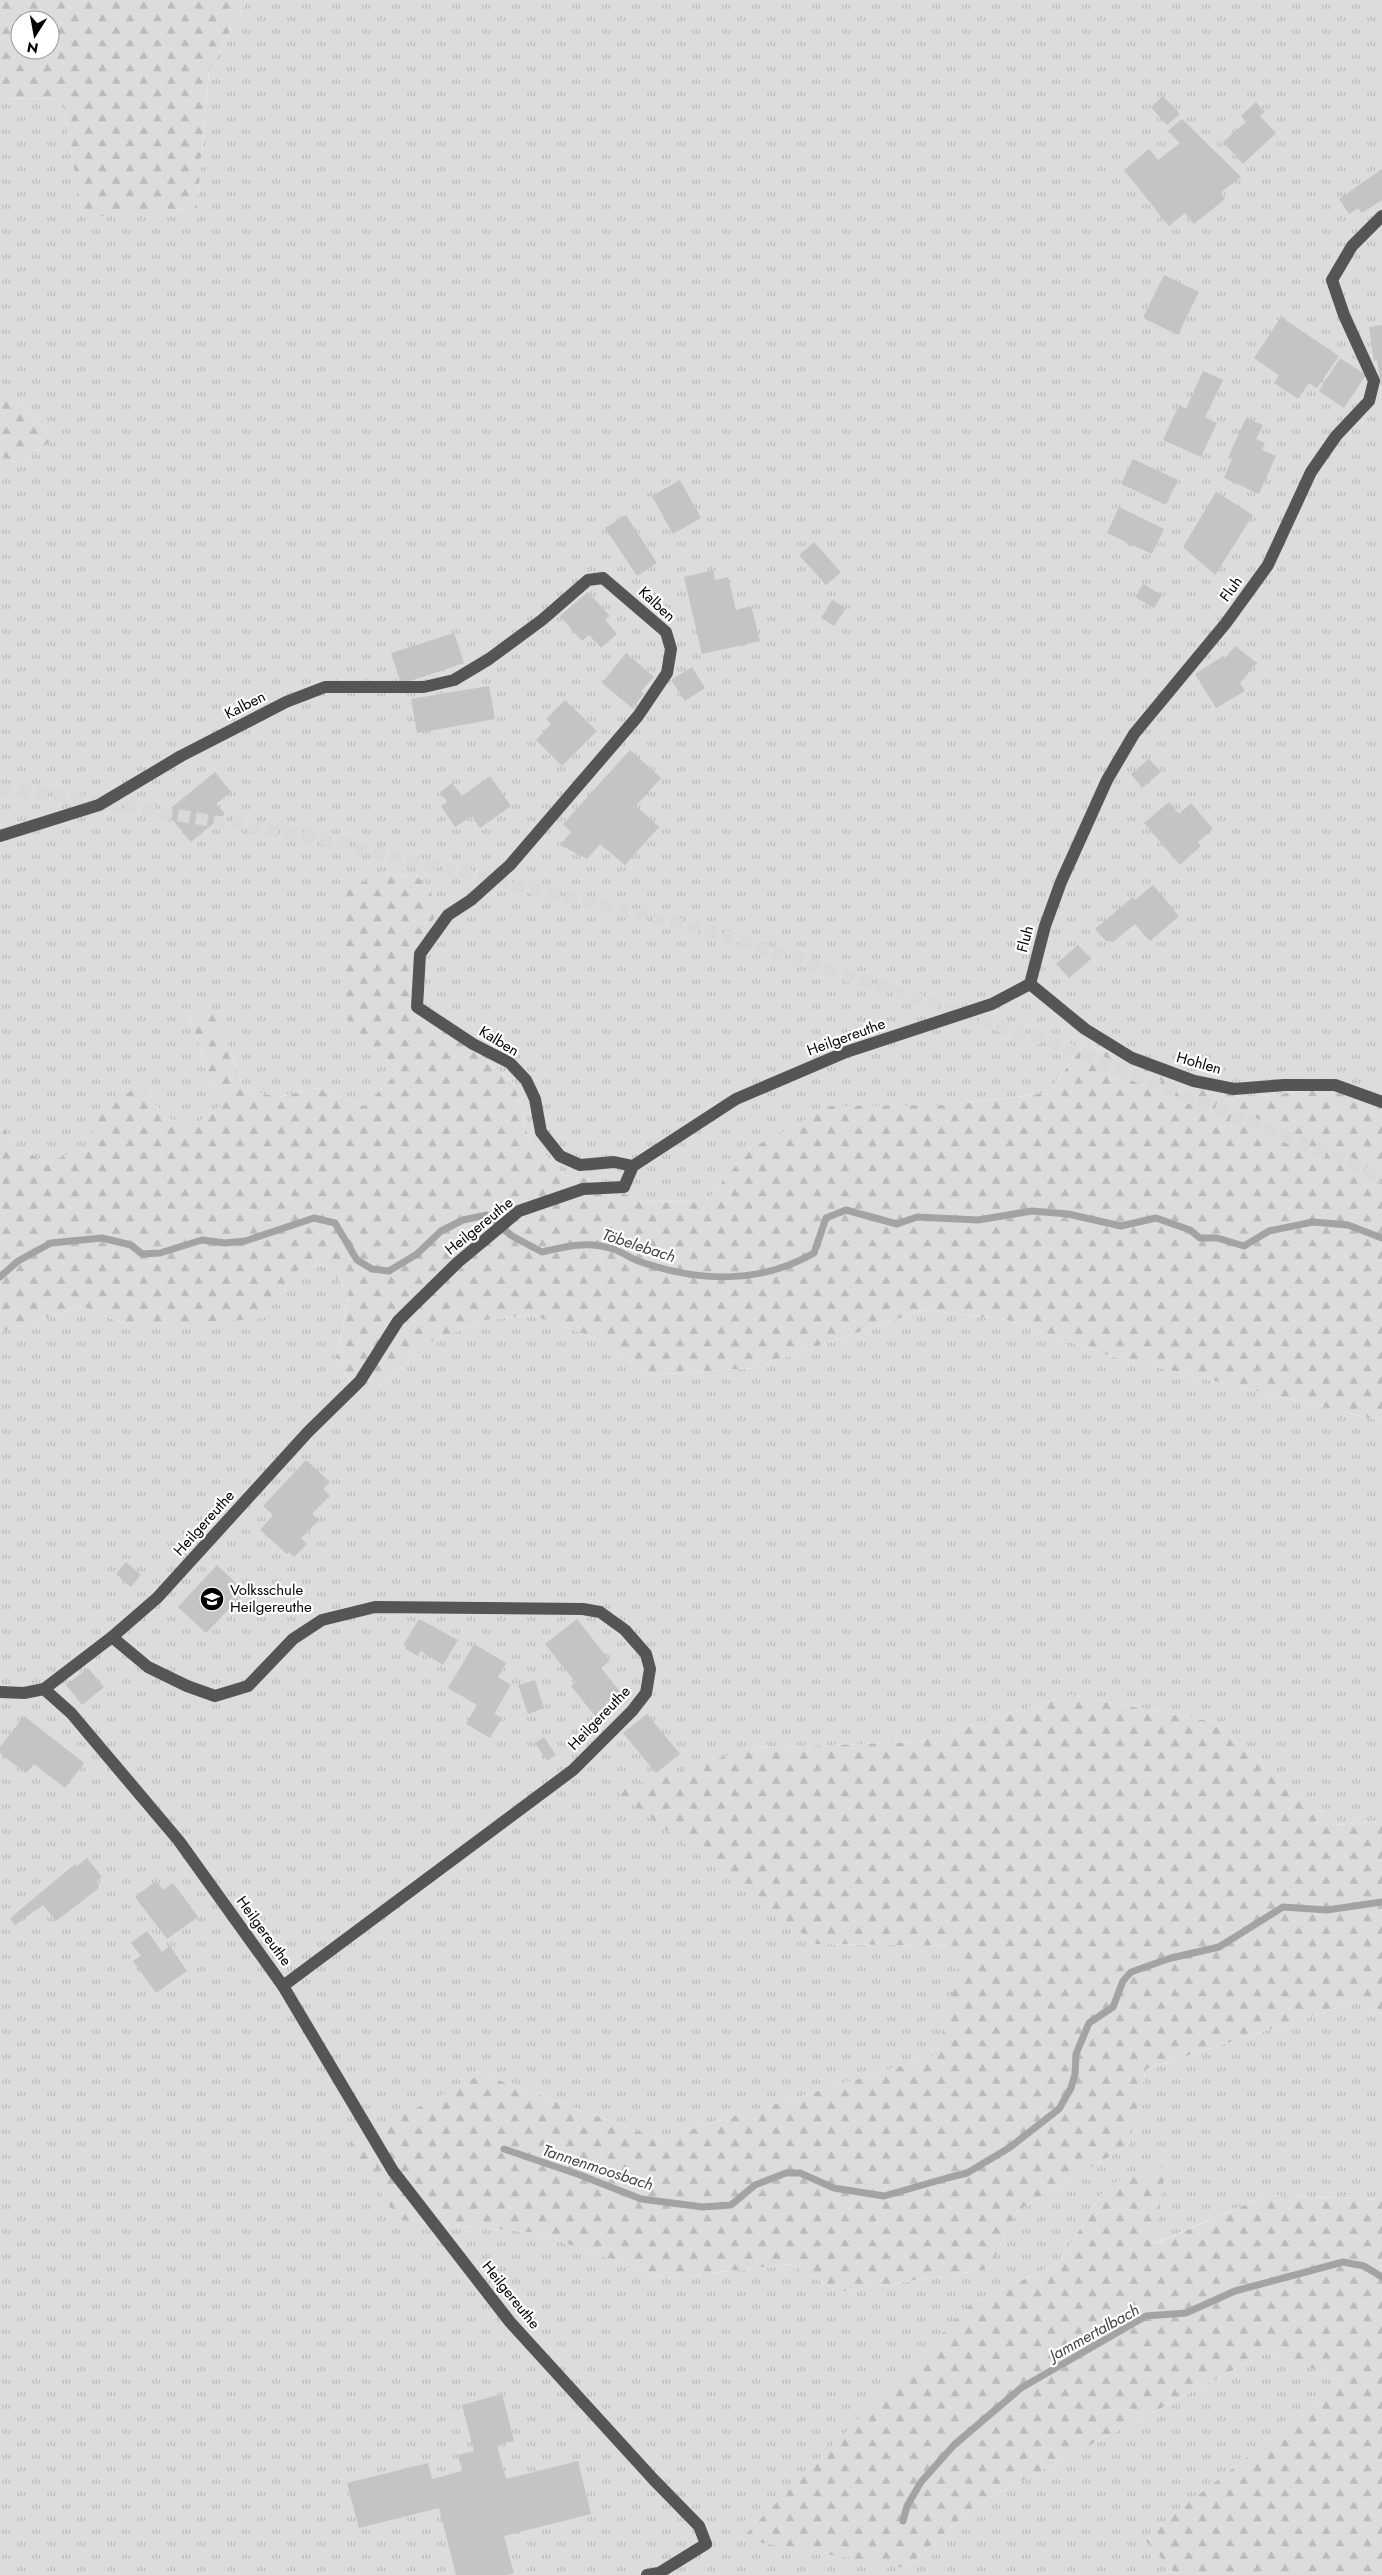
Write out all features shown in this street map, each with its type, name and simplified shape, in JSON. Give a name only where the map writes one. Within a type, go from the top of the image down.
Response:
[{"type":"street","name":"Fluh","points":[[1030,984],[1045,926],[1061,882],[1107,780],[1134,734],[1226,623],[1268,565],[1312,472],[1336,436],[1368,401],[1374,381],[1344,315],[1332,280],[1352,246],[1382,216]]},
{"type":"street","name":"Kalben","points":[[0,836],[99,805],[181,756],[286,702],[325,687],[424,687],[454,680],[489,660],[535,626],[588,580],[603,578],[666,632],[672,649],[667,673],[638,716],[510,865],[471,900],[448,915],[420,954],[417,1007],[472,1044],[510,1063],[515,1068],[526,1080],[535,1099],[541,1132],[560,1156],[580,1165],[614,1162],[633,1166]]},
{"type":"street","name":"Hohlen","points":[[1030,984],[1085,1029],[1132,1058],[1194,1080],[1234,1090],[1284,1085],[1335,1085],[1382,1102]]},
{"type":"street","name":"Heilgereuthe","points":[[0,1692],[24,1693],[44,1689],[112,1637],[157,1598],[308,1432],[360,1381],[398,1321],[457,1263],[519,1211],[583,1190],[624,1187],[633,1166],[736,1099],[846,1052],[992,1004],[1030,984]]},
{"type":"street","name":"Heilgereuthe","points":[[112,1637],[148,1667],[187,1686],[215,1696],[248,1686],[293,1639],[322,1620],[375,1607],[583,1609],[600,1612],[625,1630],[646,1654],[650,1669],[646,1693],[632,1711],[573,1770],[283,1986]]},
{"type":"street","name":"Heilgereuthe","points":[[44,1689],[71,1713],[180,1841],[283,1986],[393,2171],[510,2322],[654,2480],[699,2526],[706,2544],[659,2572],[647,2575]]},
{"type":"green space","points":[[0,0],[247,0],[209,71],[197,208],[83,218],[62,99],[0,98]]},
{"type":"green space","points":[[247,0],[1382,0],[1382,1098],[1321,1089],[1243,1098],[1084,1044],[1048,1093],[949,1105],[750,1149],[705,1202],[641,1201],[587,1178],[564,1175],[528,1136],[514,1083],[471,1048],[413,1012],[416,952],[431,890],[416,875],[383,876],[350,1027],[398,1072],[364,1106],[318,1088],[279,1097],[244,1090],[226,1039],[189,1013],[209,1078],[221,1106],[197,1123],[172,1120],[46,1163],[15,1144],[0,1123],[0,455],[18,464],[54,439],[0,381],[0,98],[62,99],[83,217],[197,208],[209,71]]},
{"type":"green space","points":[[0,381],[54,439],[18,464],[0,455]]},
{"type":"green space","points":[[416,875],[431,890],[434,918],[416,952],[413,1012],[471,1048],[514,1083],[528,1136],[564,1175],[587,1178],[641,1201],[705,1202],[750,1149],[830,1106],[949,1105],[1048,1093],[1084,1044],[1243,1098],[1321,1089],[1382,1098],[1382,1421],[1110,1356],[1008,1320],[924,1310],[753,1368],[650,1375],[595,1338],[532,1315],[484,1320],[431,1342],[364,1399],[336,1362],[349,1292],[323,1264],[299,1269],[262,1318],[232,1321],[124,1324],[82,1306],[0,1332],[0,1123],[15,1144],[46,1163],[90,1146],[93,1121],[137,1086],[172,1120],[197,1123],[221,1106],[209,1078],[189,1013],[210,1010],[226,1039],[244,1090],[279,1097],[318,1088],[364,1106],[398,1072],[350,1027],[341,973],[347,887],[383,876]]},
{"type":"green space","points":[[323,1264],[349,1292],[336,1362],[364,1399],[431,1342],[484,1320],[532,1315],[595,1338],[650,1375],[753,1368],[924,1310],[1008,1320],[1110,1356],[1382,1421],[1382,1821],[1334,1825],[1214,1722],[1070,1695],[915,1742],[751,1748],[816,1944],[964,1946],[937,2055],[659,2139],[482,2074],[399,2220],[536,2233],[667,2278],[791,2264],[839,2292],[989,2269],[1017,2211],[1129,2145],[1146,2069],[1355,2002],[1382,2014],[1382,2200],[1268,2195],[1153,2244],[1107,2185],[1059,2263],[971,2304],[906,2568],[976,2505],[1270,2351],[1344,2382],[1144,2538],[1177,2575],[0,2575],[0,1332],[82,1306],[124,1324],[262,1318],[299,1269]]},
{"type":"green space","points":[[1070,1695],[1214,1722],[1334,1825],[1382,1821],[1382,2014],[1355,2002],[1146,2069],[1129,2145],[1017,2211],[989,2269],[839,2292],[791,2264],[667,2278],[536,2233],[398,2220],[350,2143],[482,2074],[659,2139],[937,2055],[963,1946],[816,1944],[616,1791],[751,1748],[915,1742]]},
{"type":"green space","points":[[1166,2166],[1154,2244],[1268,2195],[1382,2200],[1382,2575],[1177,2575],[1143,2538],[1344,2382],[1270,2351],[976,2505],[906,2568],[741,2539],[971,2304],[1059,2263],[1107,2185]]},
{"type":"building","points":[[1163,96],[1180,114],[1167,125],[1151,107]]},
{"type":"building","points":[[1256,102],[1265,112],[1260,116],[1276,133],[1243,164],[1223,142],[1246,122],[1241,116]]},
{"type":"building","points":[[1182,119],[1241,177],[1220,193],[1225,199],[1194,224],[1185,213],[1169,226],[1124,170],[1149,149],[1158,160],[1180,143],[1168,131]]},
{"type":"building","points":[[1382,169],[1382,200],[1362,213],[1358,208],[1349,214],[1339,199]]},
{"type":"building","points":[[1164,275],[1199,292],[1178,335],[1143,318]]},
{"type":"building","points":[[1281,317],[1339,356],[1317,388],[1309,383],[1298,399],[1274,383],[1279,375],[1254,358]]},
{"type":"building","points":[[1382,325],[1381,385],[1377,360],[1374,361],[1369,327]]},
{"type":"building","points":[[1340,358],[1366,375],[1344,408],[1319,391]]},
{"type":"building","points":[[1203,371],[1223,380],[1205,417],[1217,423],[1201,457],[1163,440],[1179,405],[1186,409]]},
{"type":"building","points":[[1246,418],[1263,425],[1256,439],[1265,443],[1262,450],[1276,456],[1259,494],[1224,478],[1232,459],[1228,458]]},
{"type":"building","points":[[1133,459],[1178,480],[1166,505],[1121,484]]},
{"type":"building","points":[[680,480],[701,518],[673,534],[652,496]]},
{"type":"building","points":[[1216,492],[1253,515],[1215,575],[1183,547]]},
{"type":"building","points":[[1119,507],[1164,529],[1152,554],[1107,533]]},
{"type":"building","points":[[626,515],[657,563],[637,576],[605,528]]},
{"type":"building","points":[[814,542],[841,572],[826,585],[799,555]]},
{"type":"building","points":[[713,570],[715,580],[728,577],[736,610],[751,606],[760,641],[702,654],[684,577]]},
{"type":"building","points":[[1143,584],[1162,595],[1154,608],[1135,597]]},
{"type":"building","points":[[588,592],[610,616],[605,620],[617,634],[601,648],[589,635],[582,641],[560,616]]},
{"type":"building","points":[[832,600],[846,608],[834,626],[821,618]]},
{"type":"building","points":[[454,633],[464,663],[401,684],[391,653]]},
{"type":"building","points":[[1235,646],[1257,663],[1240,683],[1245,691],[1216,708],[1195,674],[1223,656],[1225,658]]},
{"type":"building","points":[[626,653],[654,677],[641,691],[644,694],[632,708],[602,683]]},
{"type":"building","points":[[692,667],[705,688],[685,701],[671,680]]},
{"type":"building","points":[[489,686],[495,719],[417,733],[411,699]]},
{"type":"building","points":[[565,700],[597,731],[562,766],[536,740],[551,724],[546,719]]},
{"type":"building","points":[[630,750],[661,778],[636,806],[659,827],[625,865],[600,844],[587,859],[560,845],[571,832],[563,824]]},
{"type":"building","points":[[1149,759],[1161,772],[1142,788],[1131,774]]},
{"type":"building","points":[[215,772],[231,792],[216,804],[225,814],[191,842],[166,812]]},
{"type":"building","points":[[490,776],[511,806],[480,828],[472,816],[455,827],[441,806],[447,802],[440,792],[452,783],[462,796]]},
{"type":"building","points":[[1169,802],[1179,814],[1191,803],[1213,829],[1198,842],[1201,846],[1180,865],[1144,823]]},
{"type":"building","points":[[1153,885],[1179,916],[1150,941],[1135,924],[1113,942],[1106,941],[1095,929],[1133,897],[1135,900]]},
{"type":"building","points":[[1078,945],[1091,959],[1069,978],[1056,964]]},
{"type":"building","points":[[306,1460],[330,1482],[323,1489],[330,1496],[312,1514],[319,1520],[301,1538],[307,1544],[294,1557],[289,1552],[287,1554],[260,1530],[273,1515],[263,1506]]},
{"type":"building","points":[[126,1562],[141,1575],[131,1587],[116,1574]]},
{"type":"building","name":"Volksschule Heilgereuthe","points":[[217,1565],[245,1592],[206,1633],[178,1607]]},
{"type":"building","points":[[419,1619],[458,1640],[443,1665],[421,1651],[418,1656],[406,1649],[404,1644]]},
{"type":"building","points":[[577,1619],[610,1661],[601,1668],[626,1699],[599,1721],[571,1686],[576,1683],[545,1644]]},
{"type":"building","points":[[474,1644],[506,1663],[498,1677],[511,1685],[494,1714],[502,1718],[490,1738],[466,1724],[477,1705],[448,1688]]},
{"type":"building","points":[[88,1668],[104,1687],[82,1705],[66,1685]]},
{"type":"building","points":[[535,1680],[544,1708],[528,1714],[518,1685]]},
{"type":"building","points":[[647,1714],[680,1754],[656,1773],[623,1733]]},
{"type":"building","points":[[24,1716],[84,1763],[65,1788],[34,1764],[26,1773],[0,1753],[0,1747]]},
{"type":"building","points":[[544,1737],[556,1755],[547,1761],[535,1743]]},
{"type":"building","points":[[87,1858],[102,1877],[97,1881],[99,1888],[56,1921],[43,1905],[15,1925],[10,1919],[75,1864],[77,1866]]},
{"type":"building","points":[[156,1881],[163,1890],[173,1883],[198,1917],[167,1939],[135,1897]]},
{"type":"building","points":[[147,1931],[162,1952],[170,1946],[187,1971],[156,1993],[133,1961],[141,1956],[131,1943]]},
{"type":"building","points":[[502,2394],[514,2441],[497,2445],[506,2479],[578,2461],[591,2514],[504,2536],[514,2573],[506,2575],[456,2575],[439,2508],[359,2528],[347,2483],[428,2463],[432,2479],[462,2471],[458,2455],[474,2451],[462,2405]]},
{"type":"waterway","name":"Töbelebach","points":[[0,1277],[18,1261],[51,1243],[102,1238],[131,1245],[142,1254],[160,1253],[202,1240],[225,1243],[245,1241],[314,1218],[335,1223],[357,1260],[372,1269],[389,1271],[417,1254],[441,1231],[463,1220],[487,1215],[512,1236],[542,1252],[569,1246],[595,1245],[613,1249],[637,1261],[663,1269],[707,1276],[729,1277],[751,1275],[772,1270],[814,1253],[826,1218],[846,1210],[897,1224],[917,1217],[978,1220],[1032,1211],[1068,1214],[1121,1226],[1156,1218],[1190,1230],[1200,1238],[1217,1238],[1244,1246],[1269,1231],[1313,1222],[1348,1225],[1382,1238]]},
{"type":"waterway","name":"Tannenmoosbach","points":[[504,2149],[580,2175],[641,2199],[703,2207],[731,2205],[755,2185],[786,2173],[800,2173],[834,2188],[884,2196],[967,2173],[1009,2148],[1059,2109],[1071,2088],[1075,2074],[1076,2054],[1089,2023],[1113,2007],[1123,1981],[1131,1972],[1171,1958],[1219,1947],[1283,1907],[1327,1910],[1382,1902]]},
{"type":"waterway","name":"Jammertalbach","points":[[903,2521],[907,2506],[921,2482],[954,2445],[1021,2388],[1146,2316],[1186,2313],[1235,2291],[1343,2262],[1364,2266],[1382,2277]]},
{"type":"tunnel","points":[[0,789],[54,795],[317,838],[716,933],[1059,1045],[1334,1156],[1382,1178]]},
{"type":"place","name":"Volksschule Heilgereuthe","points":[[212,1599]]}]
